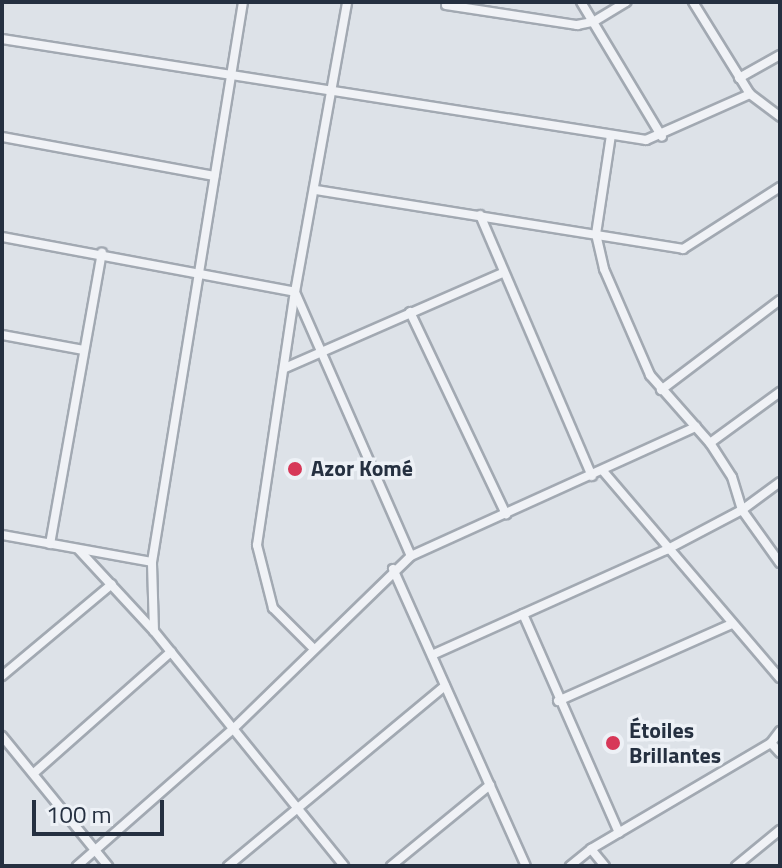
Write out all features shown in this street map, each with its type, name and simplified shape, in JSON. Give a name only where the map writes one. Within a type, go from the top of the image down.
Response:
[{"type":"street","points":[[154,631],[152,562],[243,2]]},
{"type":"street","points":[[314,649],[273,608],[258,563],[295,292],[316,190],[347,2]]},
{"type":"street","points":[[581,2],[662,137]]},
{"type":"street","points":[[446,5],[562,24],[593,22],[626,2]]},
{"type":"street","points":[[693,2],[750,94],[780,117]]},
{"type":"street","points":[[2,39],[232,71],[611,135],[662,137],[750,94]]},
{"type":"street","points":[[739,78],[780,55]]},
{"type":"street","points":[[611,135],[596,234],[604,269],[661,390],[710,443],[732,477],[742,510],[780,563]]},
{"type":"street","points":[[2,137],[214,176]]},
{"type":"street","points":[[316,190],[683,249],[780,187]]},
{"type":"street","points":[[480,215],[502,273],[592,476]]},
{"type":"street","points":[[2,237],[198,271],[295,292]]},
{"type":"street","points":[[50,544],[102,253]]},
{"type":"street","points":[[285,368],[502,273]]},
{"type":"street","points":[[295,292],[411,556]]},
{"type":"street","points":[[661,390],[780,300]]},
{"type":"street","points":[[410,312],[506,514]]},
{"type":"street","points":[[2,335],[84,350]]},
{"type":"street","points":[[710,443],[780,392]]},
{"type":"street","points":[[77,866],[233,729],[393,569],[411,556],[696,427]]},
{"type":"street","points":[[603,471],[666,550],[780,678]]},
{"type":"street","points":[[432,655],[666,550],[742,510],[780,482]]},
{"type":"street","points":[[2,535],[152,562]]},
{"type":"street","points":[[79,550],[154,631],[344,866]]},
{"type":"street","points":[[393,569],[526,866]]},
{"type":"street","points":[[2,676],[112,584]]},
{"type":"street","points":[[523,614],[558,701],[619,833]]},
{"type":"street","points":[[558,701],[732,624]]},
{"type":"street","points":[[34,773],[171,652]]},
{"type":"street","points":[[228,866],[445,686]]},
{"type":"street","points":[[570,866],[591,849],[771,743],[780,731]]},
{"type":"street","points":[[2,736],[108,866]]},
{"type":"street","points":[[771,743],[780,753]]},
{"type":"street","points":[[391,866],[490,785]]},
{"type":"street","points":[[736,866],[780,830]]},
{"type":"street","points":[[591,849],[605,866]]},
{"type":"place","name":"Azor Komé","points":[[295,469]]},
{"type":"place","name":"Étoiles Brillantes","points":[[613,743]]}]
